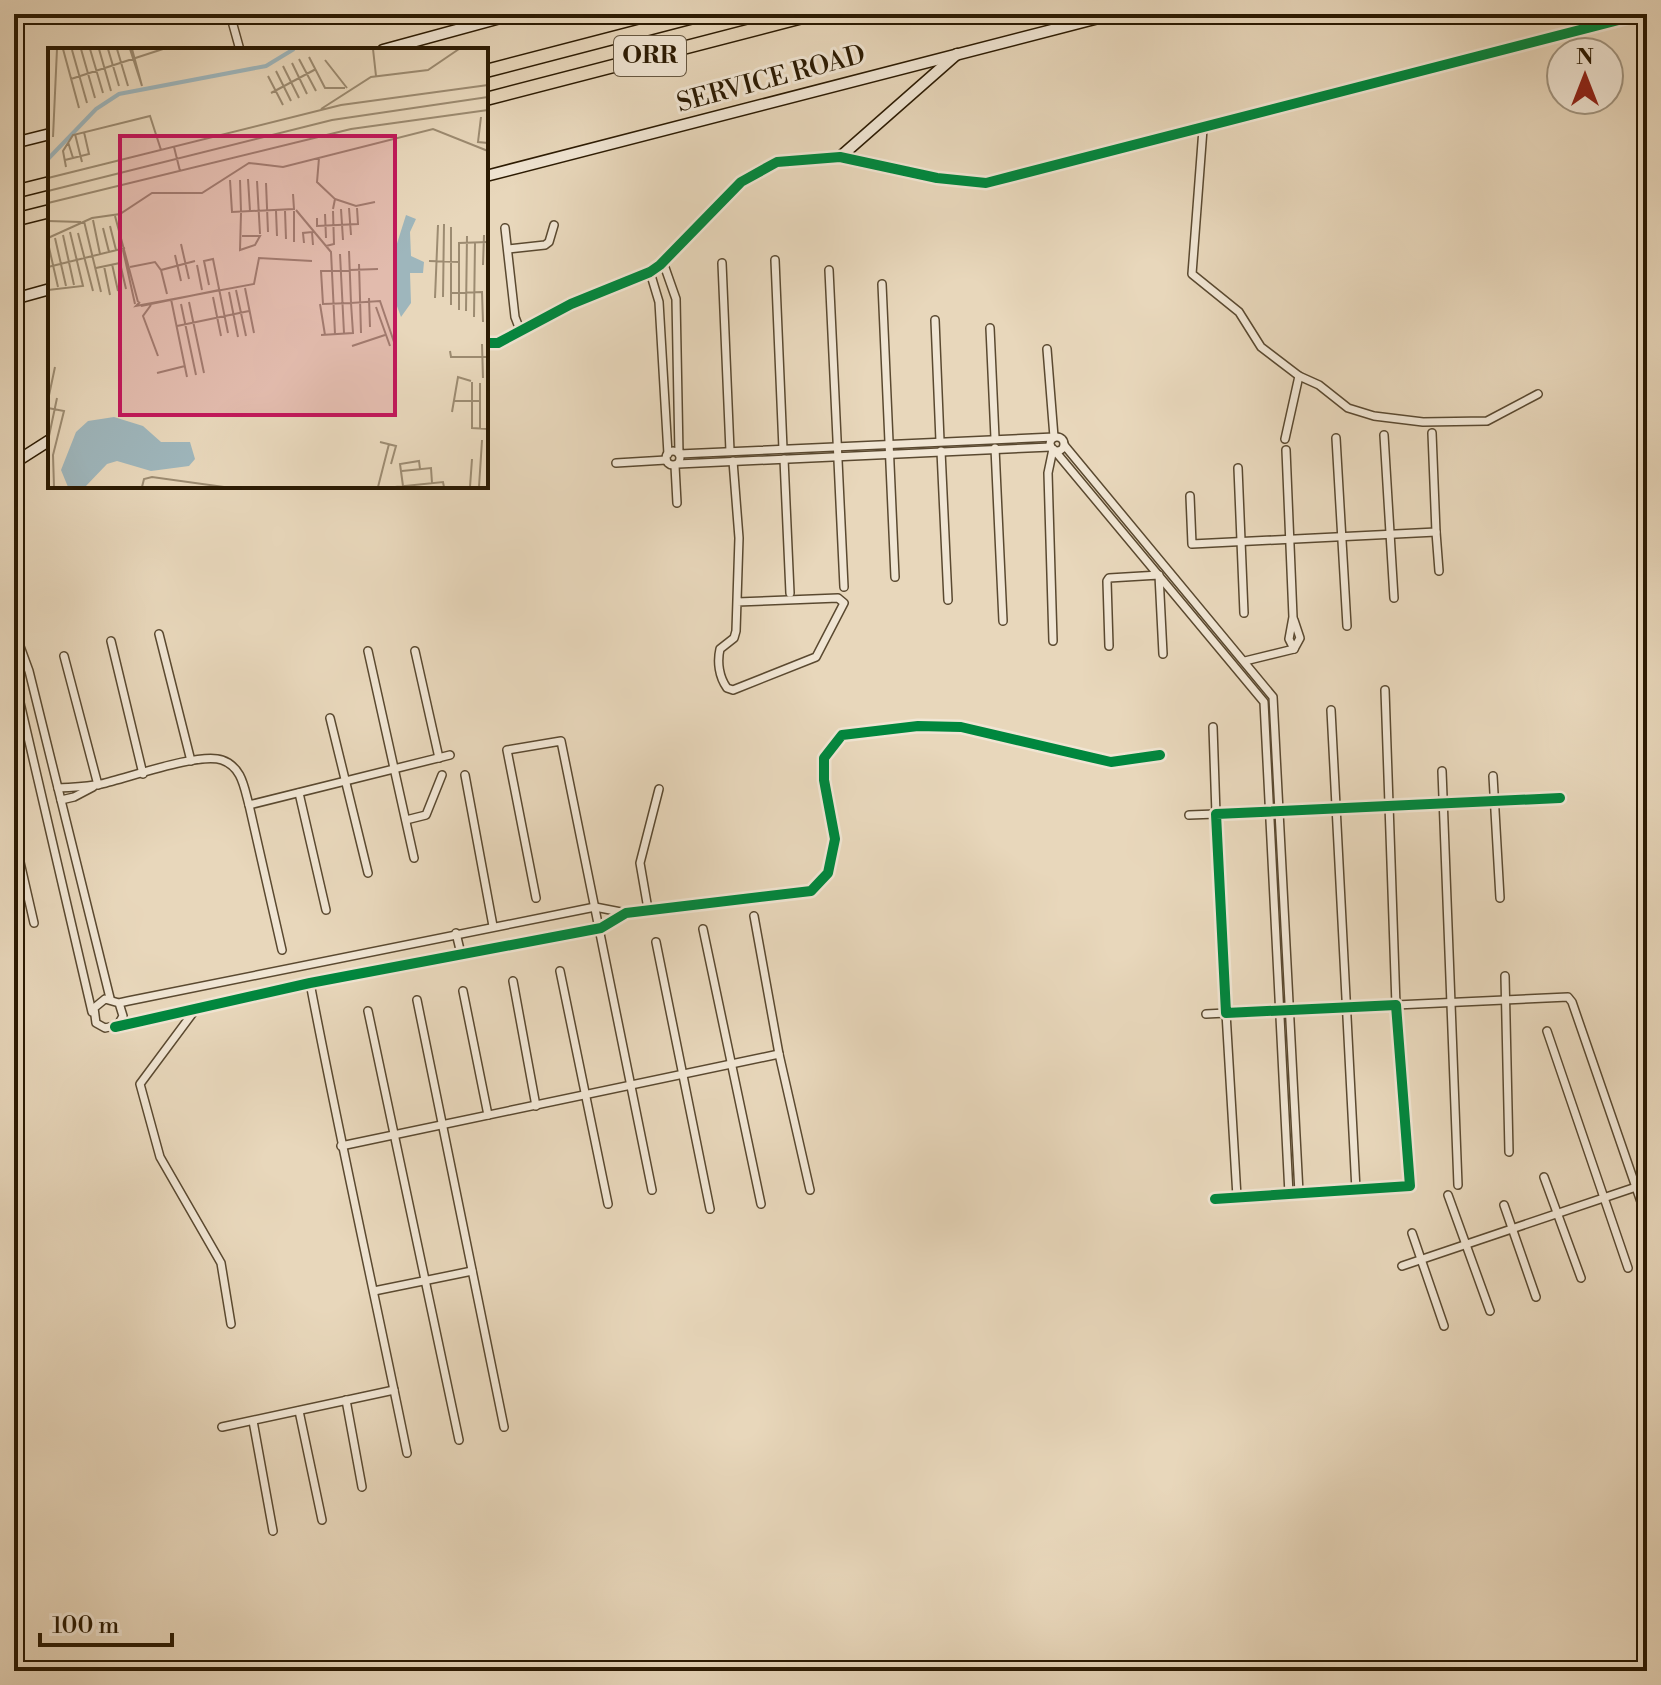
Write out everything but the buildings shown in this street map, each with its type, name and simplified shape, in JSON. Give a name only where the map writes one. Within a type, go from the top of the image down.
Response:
[{"type":"highway","name":"ORR","points":[[488,70],[705,14]]},
{"type":"highway","name":"ORR","points":[[488,98],[814,14]]},
{"type":"highway","points":[[14,192],[48,184]]},
{"type":"highway","points":[[14,220],[48,212]]},
{"type":"street","points":[[230,14],[239,48]]},
{"type":"street","points":[[390,48],[515,14]]},
{"type":"street","name":"SERVICE ROAD","points":[[488,175],[1114,14]]},
{"type":"street","points":[[488,343],[498,343],[571,304],[650,272],[741,182],[777,162],[840,157],[937,178],[986,183],[1642,14]]},
{"type":"street","points":[[840,157],[959,52]]},
{"type":"street","points":[[1203,129],[1192,274],[1239,312],[1261,347],[1348,408],[1374,416],[1423,422],[1487,421],[1538,394]]},
{"type":"street","points":[[14,143],[48,134]]},
{"type":"street","points":[[508,249],[545,245],[549,242],[554,225]]},
{"type":"street","points":[[505,228],[515,317],[520,330]]},
{"type":"street","points":[[775,260],[783,449]]},
{"type":"street","points":[[663,262],[676,299],[681,458],[676,465],[677,503]]},
{"type":"street","points":[[722,263],[730,451]]},
{"type":"street","points":[[829,270],[844,587]]},
{"type":"street","points":[[650,272],[659,302],[667,457],[676,465],[995,448],[1061,450],[1065,446]]},
{"type":"street","points":[[882,284],[895,577]]},
{"type":"street","points":[[14,299],[48,290]]},
{"type":"street","points":[[935,320],[940,441]]},
{"type":"street","points":[[990,328],[995,438]]},
{"type":"street","points":[[1047,349],[1054,437],[1050,442],[1053,449],[1262,697],[1289,1194]]},
{"type":"street","points":[[1285,439],[1299,376]]},
{"type":"street","points":[[1432,433],[1439,571]]},
{"type":"street","points":[[1384,435],[1394,598]]},
{"type":"street","points":[[616,463],[667,457],[673,451],[679,454],[995,438],[1062,438],[1065,446],[1273,697],[1299,1193]]},
{"type":"street","points":[[1336,438],[1347,626]]},
{"type":"street","points":[[14,463],[48,441]]},
{"type":"street","points":[[995,448],[1003,621]]},
{"type":"street","points":[[1053,449],[1048,473],[1053,641]]},
{"type":"street","points":[[1245,661],[1294,649],[1289,639],[1293,617],[1286,450]]},
{"type":"street","points":[[941,451],[948,600]]},
{"type":"street","points":[[784,459],[790,593]]},
{"type":"street","points":[[733,461],[739,538],[735,635],[720,649],[719,654],[721,677],[729,690],[816,657],[844,603],[838,598],[737,602]]},
{"type":"street","points":[[1238,468],[1244,613]]},
{"type":"street","points":[[1190,496],[1192,544],[1436,532]]},
{"type":"street","points":[[1109,646],[1109,578],[1159,575]]},
{"type":"street","points":[[1159,575],[1163,654]]},
{"type":"street","points":[[14,630],[29,671],[110,998],[119,1003],[595,907],[626,913]]},
{"type":"street","points":[[159,634],[191,761]]},
{"type":"street","points":[[111,641],[143,774]]},
{"type":"street","points":[[368,651],[414,858]]},
{"type":"street","points":[[415,651],[439,758]]},
{"type":"street","points":[[64,656],[98,785]]},
{"type":"street","points":[[29,671],[14,677],[93,1014],[100,1026],[115,1027],[310,983],[601,928],[626,913],[811,891],[828,873],[835,839],[824,780],[824,758],[842,735],[918,726],[961,727],[1111,762],[1160,755]]},
{"type":"street","points":[[1215,1199],[1410,1186],[1396,1005],[1385,690]]},
{"type":"street","points":[[1331,710],[1356,1190]]},
{"type":"street","points":[[330,718],[368,873]]},
{"type":"street","points":[[1213,727],[1237,1197]]},
{"type":"street","points":[[536,898],[507,750],[561,741],[652,1190]]},
{"type":"street","points":[[249,805],[450,755]]},
{"type":"street","points":[[41,795],[98,785],[191,761],[222,760],[241,775],[282,950]]},
{"type":"street","points":[[1442,771],[1458,1185]]},
{"type":"street","points":[[406,820],[426,815],[442,775]]},
{"type":"street","points":[[465,775],[493,926]]},
{"type":"street","points":[[1493,776],[1500,898]]},
{"type":"street","points":[[648,909],[640,863],[659,789]]},
{"type":"street","points":[[299,793],[326,910]]},
{"type":"street","points":[[1189,815],[1560,798]]},
{"type":"street","points":[[14,836],[34,923]]},
{"type":"street","points":[[66,899],[85,895]]},
{"type":"street","points":[[754,916],[779,1054],[810,1190]]},
{"type":"street","points":[[703,929],[761,1204]]},
{"type":"street","points":[[456,933],[461,954]]},
{"type":"street","points":[[656,942],[710,1209]]},
{"type":"street","points":[[560,971],[608,1204]]},
{"type":"street","points":[[1505,976],[1509,1152]]},
{"type":"street","points":[[513,981],[536,1106]]},
{"type":"street","points":[[310,983],[341,1146],[407,1453]]},
{"type":"street","points":[[463,991],[488,1115]]},
{"type":"street","points":[[1206,1014],[1568,997],[1647,1219]]},
{"type":"street","points":[[93,1014],[96,1004],[110,998]]},
{"type":"street","points":[[417,1000],[504,1427]]},
{"type":"street","points":[[115,1027],[123,1016],[119,1003]]},
{"type":"street","points":[[198,1006],[140,1084],[160,1157],[221,1263],[231,1324]]},
{"type":"street","points":[[368,1011],[459,1440]]},
{"type":"street","points":[[1547,1031],[1628,1268]]},
{"type":"street","points":[[341,1146],[779,1054]]},
{"type":"street","points":[[1544,1177],[1581,1278]]},
{"type":"street","points":[[1402,1266],[1636,1187]]},
{"type":"street","points":[[1448,1195],[1490,1311]]},
{"type":"street","points":[[1504,1205],[1536,1297]]},
{"type":"street","points":[[1412,1233],[1444,1326]]},
{"type":"street","points":[[374,1291],[472,1271]]},
{"type":"street","points":[[222,1427],[394,1390]]},
{"type":"street","points":[[346,1400],[362,1487]]},
{"type":"street","points":[[299,1411],[322,1520]]},
{"type":"street","points":[[253,1421],[273,1531]]},
{"type":"cycle path","points":[[488,343],[498,343],[571,304],[650,272],[741,182],[777,162],[840,157],[937,178],[986,183],[1642,14]]},
{"type":"cycle path","points":[[115,1027],[310,983],[601,928],[626,913],[811,891],[828,873],[835,839],[824,780],[824,758],[842,735],[918,726],[961,727],[1111,762],[1160,755]]},
{"type":"cycle path","points":[[1215,1199],[1410,1186],[1396,1005],[1226,1013],[1216,814],[1560,798]]}]
